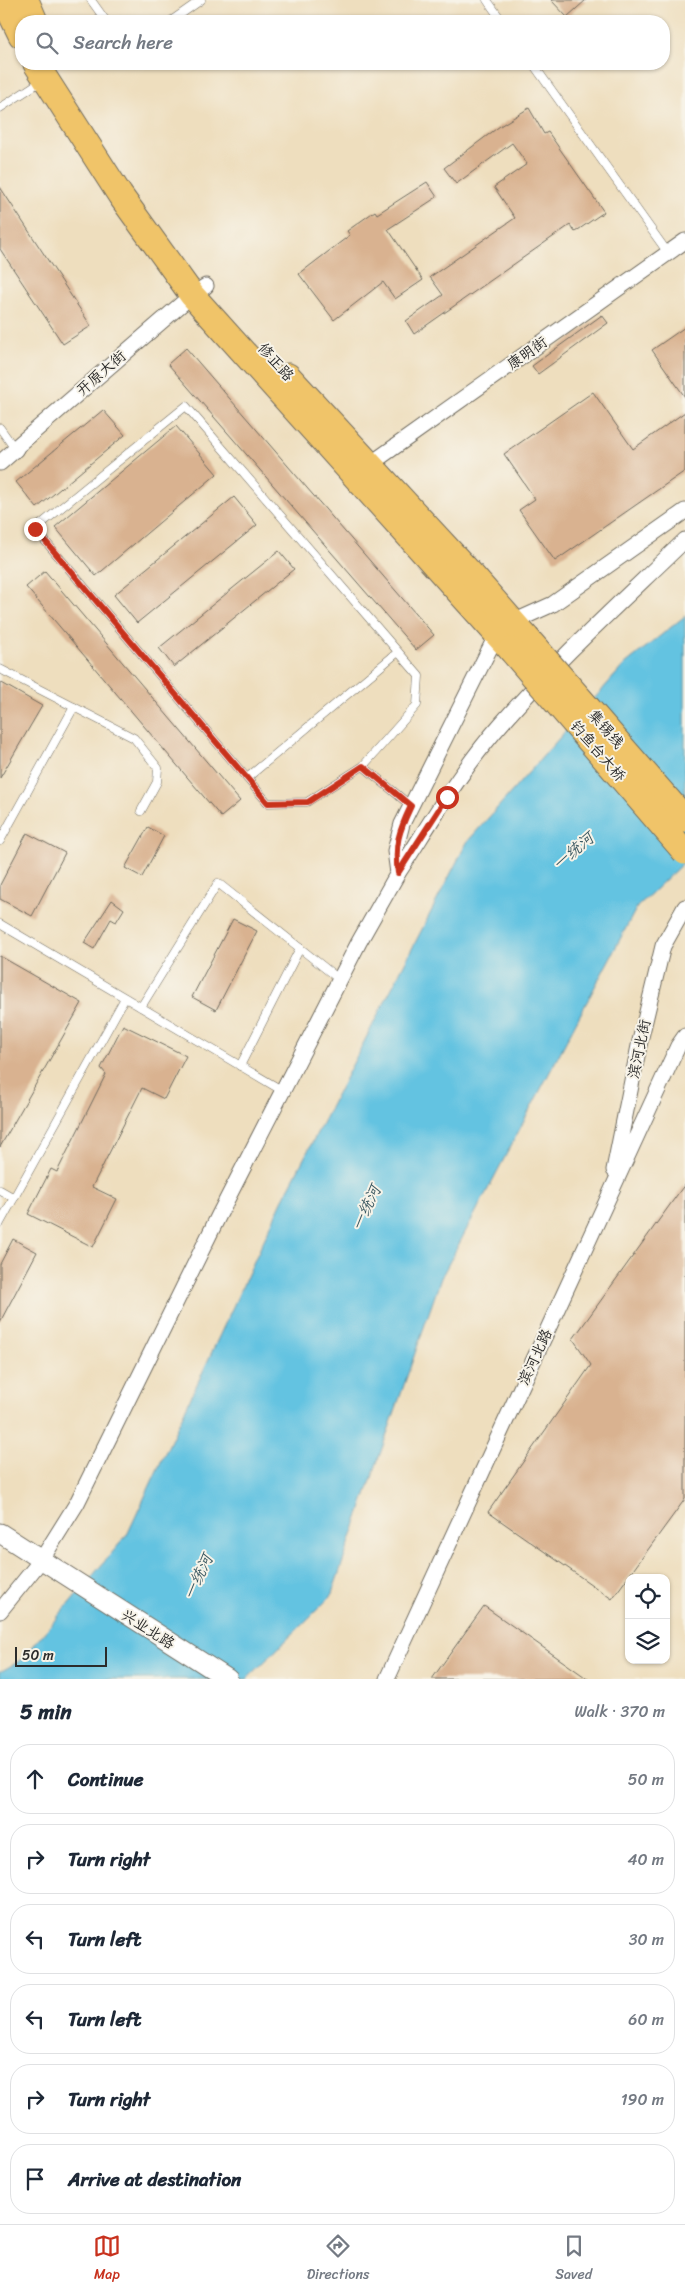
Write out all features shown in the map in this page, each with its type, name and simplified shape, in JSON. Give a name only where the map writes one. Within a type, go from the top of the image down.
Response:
[{"type":"highway","points":[[4,0],[22,15]]},
{"type":"highway","name":"修正路","points":[[46,70],[116,160],[199,290],[512,636]]},
{"type":"highway","name":"修正路","points":[[199,290],[369,465],[512,636]]},
{"type":"highway","name":"集锡线","points":[[512,636],[685,819]]},
{"type":"highway","name":"钓鱼台大桥","points":[[512,636],[685,852]]},
{"type":"street","name":"康明街","points":[[369,465],[679,247]]},
{"type":"street","name":"开原大街","points":[[0,463],[199,290]]},
{"type":"street","points":[[398,873],[395,851],[402,824],[512,636],[553,604],[685,511]]},
{"type":"street","points":[[0,1611],[42,1559],[77,1503],[219,1215],[340,980],[398,873],[447,797],[501,724],[567,653],[685,540]]},
{"type":"street","name":"滨河北街","points":[[609,1196],[640,1041],[663,946],[685,907]]},
{"type":"street","name":"滨河北路","points":[[387,1679],[678,1046],[685,1036]]},
{"type":"street","name":"兴业北路","points":[[0,1533],[42,1559],[69,1579],[228,1679]]},
{"type":"lane","points":[[92,0],[102,15]]},
{"type":"lane","points":[[180,15],[201,0]]},
{"type":"lane","points":[[487,0],[498,15]]},
{"type":"lane","points":[[0,108],[44,70]]},
{"type":"lane","points":[[538,70],[679,247]]},
{"type":"lane","points":[[186,406],[419,676],[417,705],[363,766],[308,802],[268,803],[35,529],[186,406]]},
{"type":"lane","points":[[0,428],[15,448]]},
{"type":"lane","points":[[247,778],[398,652]]},
{"type":"lane","points":[[0,669],[134,738],[158,768],[157,782],[141,811]]},
{"type":"lane","points":[[0,841],[74,707]]},
{"type":"lane","points":[[363,766],[411,806]]},
{"type":"lane","points":[[141,1007],[218,883],[340,980]]},
{"type":"lane","points":[[0,924],[283,1091]]},
{"type":"lane","points":[[240,1066],[300,948]]},
{"type":"lane","points":[[0,1223],[125,998]]},
{"type":"lane","points":[[0,1190],[14,1198]]},
{"type":"water","name":"一统河","points":[[685,616],[685,861],[637,907],[441,1278],[331,1596],[247,1679],[0,1679],[0,1672],[21,1660],[127,1535],[282,1201],[467,842],[625,664]]},
{"type":"building","points":[[551,0],[586,0],[569,15],[565,15]]},
{"type":"building","points":[[529,108],[544,134],[548,132],[604,212],[575,232],[570,225],[414,334],[406,321],[443,295],[430,277],[515,218],[494,187],[527,164],[512,143],[456,184],[444,168],[500,126]]},
{"type":"building","points":[[427,182],[437,197],[388,229],[423,280],[395,299],[383,282],[334,320],[299,274],[350,235],[347,231],[375,211],[377,214]]},
{"type":"building","points":[[0,187],[91,326],[63,344],[0,249]]},
{"type":"building","points":[[602,315],[608,323],[538,374],[532,366]]},
{"type":"building","points":[[685,327],[685,397],[652,350]]},
{"type":"building","points":[[186,348],[434,635],[416,650],[168,364]]},
{"type":"building","points":[[593,392],[633,449],[685,412],[685,471],[555,561],[519,510],[535,499],[504,454]]},
{"type":"building","points":[[103,410],[125,435],[37,508],[16,482]]},
{"type":"building","points":[[176,426],[217,474],[96,576],[55,527]]},
{"type":"building","points":[[234,497],[257,525],[137,623],[114,595]]},
{"type":"building","points":[[279,551],[294,569],[174,667],[159,648]]},
{"type":"building","points":[[45,571],[240,801],[221,817],[26,587]]},
{"type":"building","points":[[0,682],[42,706],[0,778]]},
{"type":"building","points":[[148,827],[164,836],[142,877],[125,868]]},
{"type":"building","points":[[27,833],[65,853],[32,916],[0,899],[0,885]]},
{"type":"building","points":[[112,900],[124,909],[116,922],[111,919],[94,949],[84,943]]},
{"type":"building","points":[[233,919],[257,931],[216,1010],[192,997]]},
{"type":"building","points":[[0,956],[82,1003],[0,1147]]},
{"type":"building","points":[[123,1025],[186,1056],[164,1099],[142,1088],[92,1187],[117,1199],[93,1247],[28,1214],[51,1169],[57,1172],[106,1074],[101,1068]]},
{"type":"building","points":[[685,1184],[685,1499],[630,1574],[625,1574],[625,1581],[612,1599],[488,1512],[591,1365],[573,1339]]},
{"type":"building","points":[[13,1239],[37,1252],[0,1322],[0,1264]]},
{"type":"building","points":[[484,1606],[588,1679],[432,1679]]},
{"type":"route","points":[[35,529],[268,803],[308,802],[363,766],[411,806],[402,824],[395,851],[398,873],[447,797]]}]
